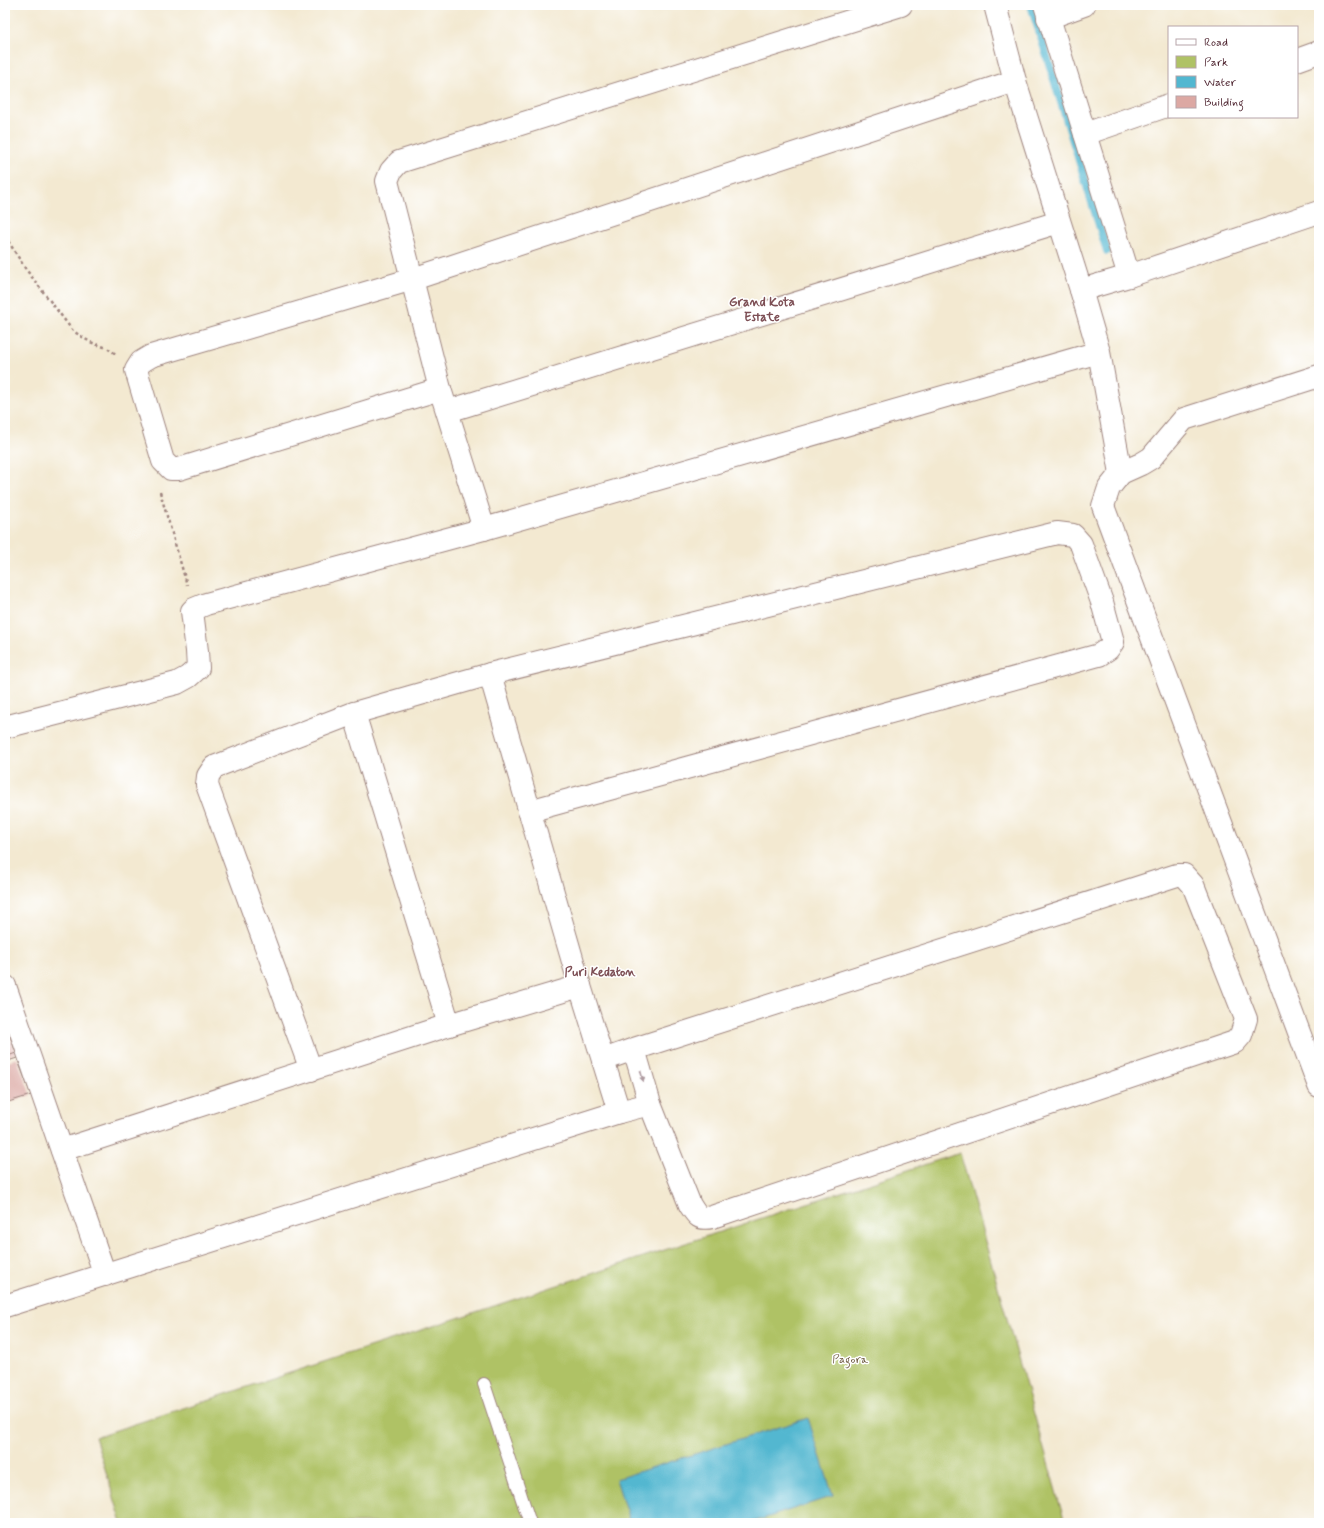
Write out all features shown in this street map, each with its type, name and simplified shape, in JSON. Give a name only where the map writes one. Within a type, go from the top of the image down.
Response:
[{"type":"street","points":[[484,529],[440,389],[387,180],[391,171],[399,162],[901,5]]},
{"type":"street","points":[[994,5],[1015,81],[1081,290],[1098,352],[1121,473]]},
{"type":"street","points":[[1084,5],[1047,11],[1129,276]]},
{"type":"street","points":[[1298,60],[1319,52]]},
{"type":"street","points":[[440,389],[186,466],[171,469],[163,461],[136,370],[141,362],[151,356],[413,279],[1015,81]]},
{"type":"street","points":[[1085,134],[1168,104]]},
{"type":"street","points":[[1081,290],[1129,276],[1319,212]]},
{"type":"street","points":[[448,411],[1059,222]]},
{"type":"street","points":[[5,727],[177,683],[188,677],[198,668],[192,611],[206,604],[484,529],[1098,352]]},
{"type":"street","points":[[1319,376],[1184,419],[1151,458],[1121,473],[1109,488],[1103,506],[1319,1086]]},
{"type":"street","points":[[311,1070],[207,785],[208,776],[214,767],[354,713],[490,674],[1057,532],[1073,534],[1081,544],[1102,602],[1113,642],[1108,649],[1099,656],[529,811]]},
{"type":"street","points":[[490,674],[580,986],[619,1112]]},
{"type":"street","points":[[354,713],[449,1026]]},
{"type":"street","points":[[603,1060],[634,1049],[1176,875],[1184,875],[1193,886],[1246,1019],[1241,1035],[1236,1042],[720,1215],[704,1219],[697,1216],[690,1205],[650,1104],[634,1049]]},
{"type":"street","points":[[5,986],[105,1275]]},
{"type":"street","points":[[62,1150],[449,1026],[580,986]]},
{"type":"street","points":[[5,1306],[619,1112],[650,1104]]},
{"type":"lane","points":[[484,1384],[530,1523]]},
{"type":"path","points":[[5,236],[25,268],[73,331],[90,342],[107,348],[116,354],[118,360]]},
{"type":"path","points":[[159,490],[194,609]]},
{"type":"green space","name":"Pagora","points":[[960,1153],[1065,1523],[122,1523],[95,1437]]},
{"type":"water","points":[[808,1418],[833,1496],[750,1523],[630,1523],[616,1479]]},
{"type":"building","points":[[5,1022],[16,1053],[5,1057]]},
{"type":"building","points":[[17,1058],[31,1095],[5,1103],[5,1062]]},
{"type":"waterway","points":[[1031,5],[1107,251]]},
{"type":"district","name":"Grand Kota Estate","points":[[762,310]]},
{"type":"district","name":"Puri Kedaton","points":[[600,972]]}]
